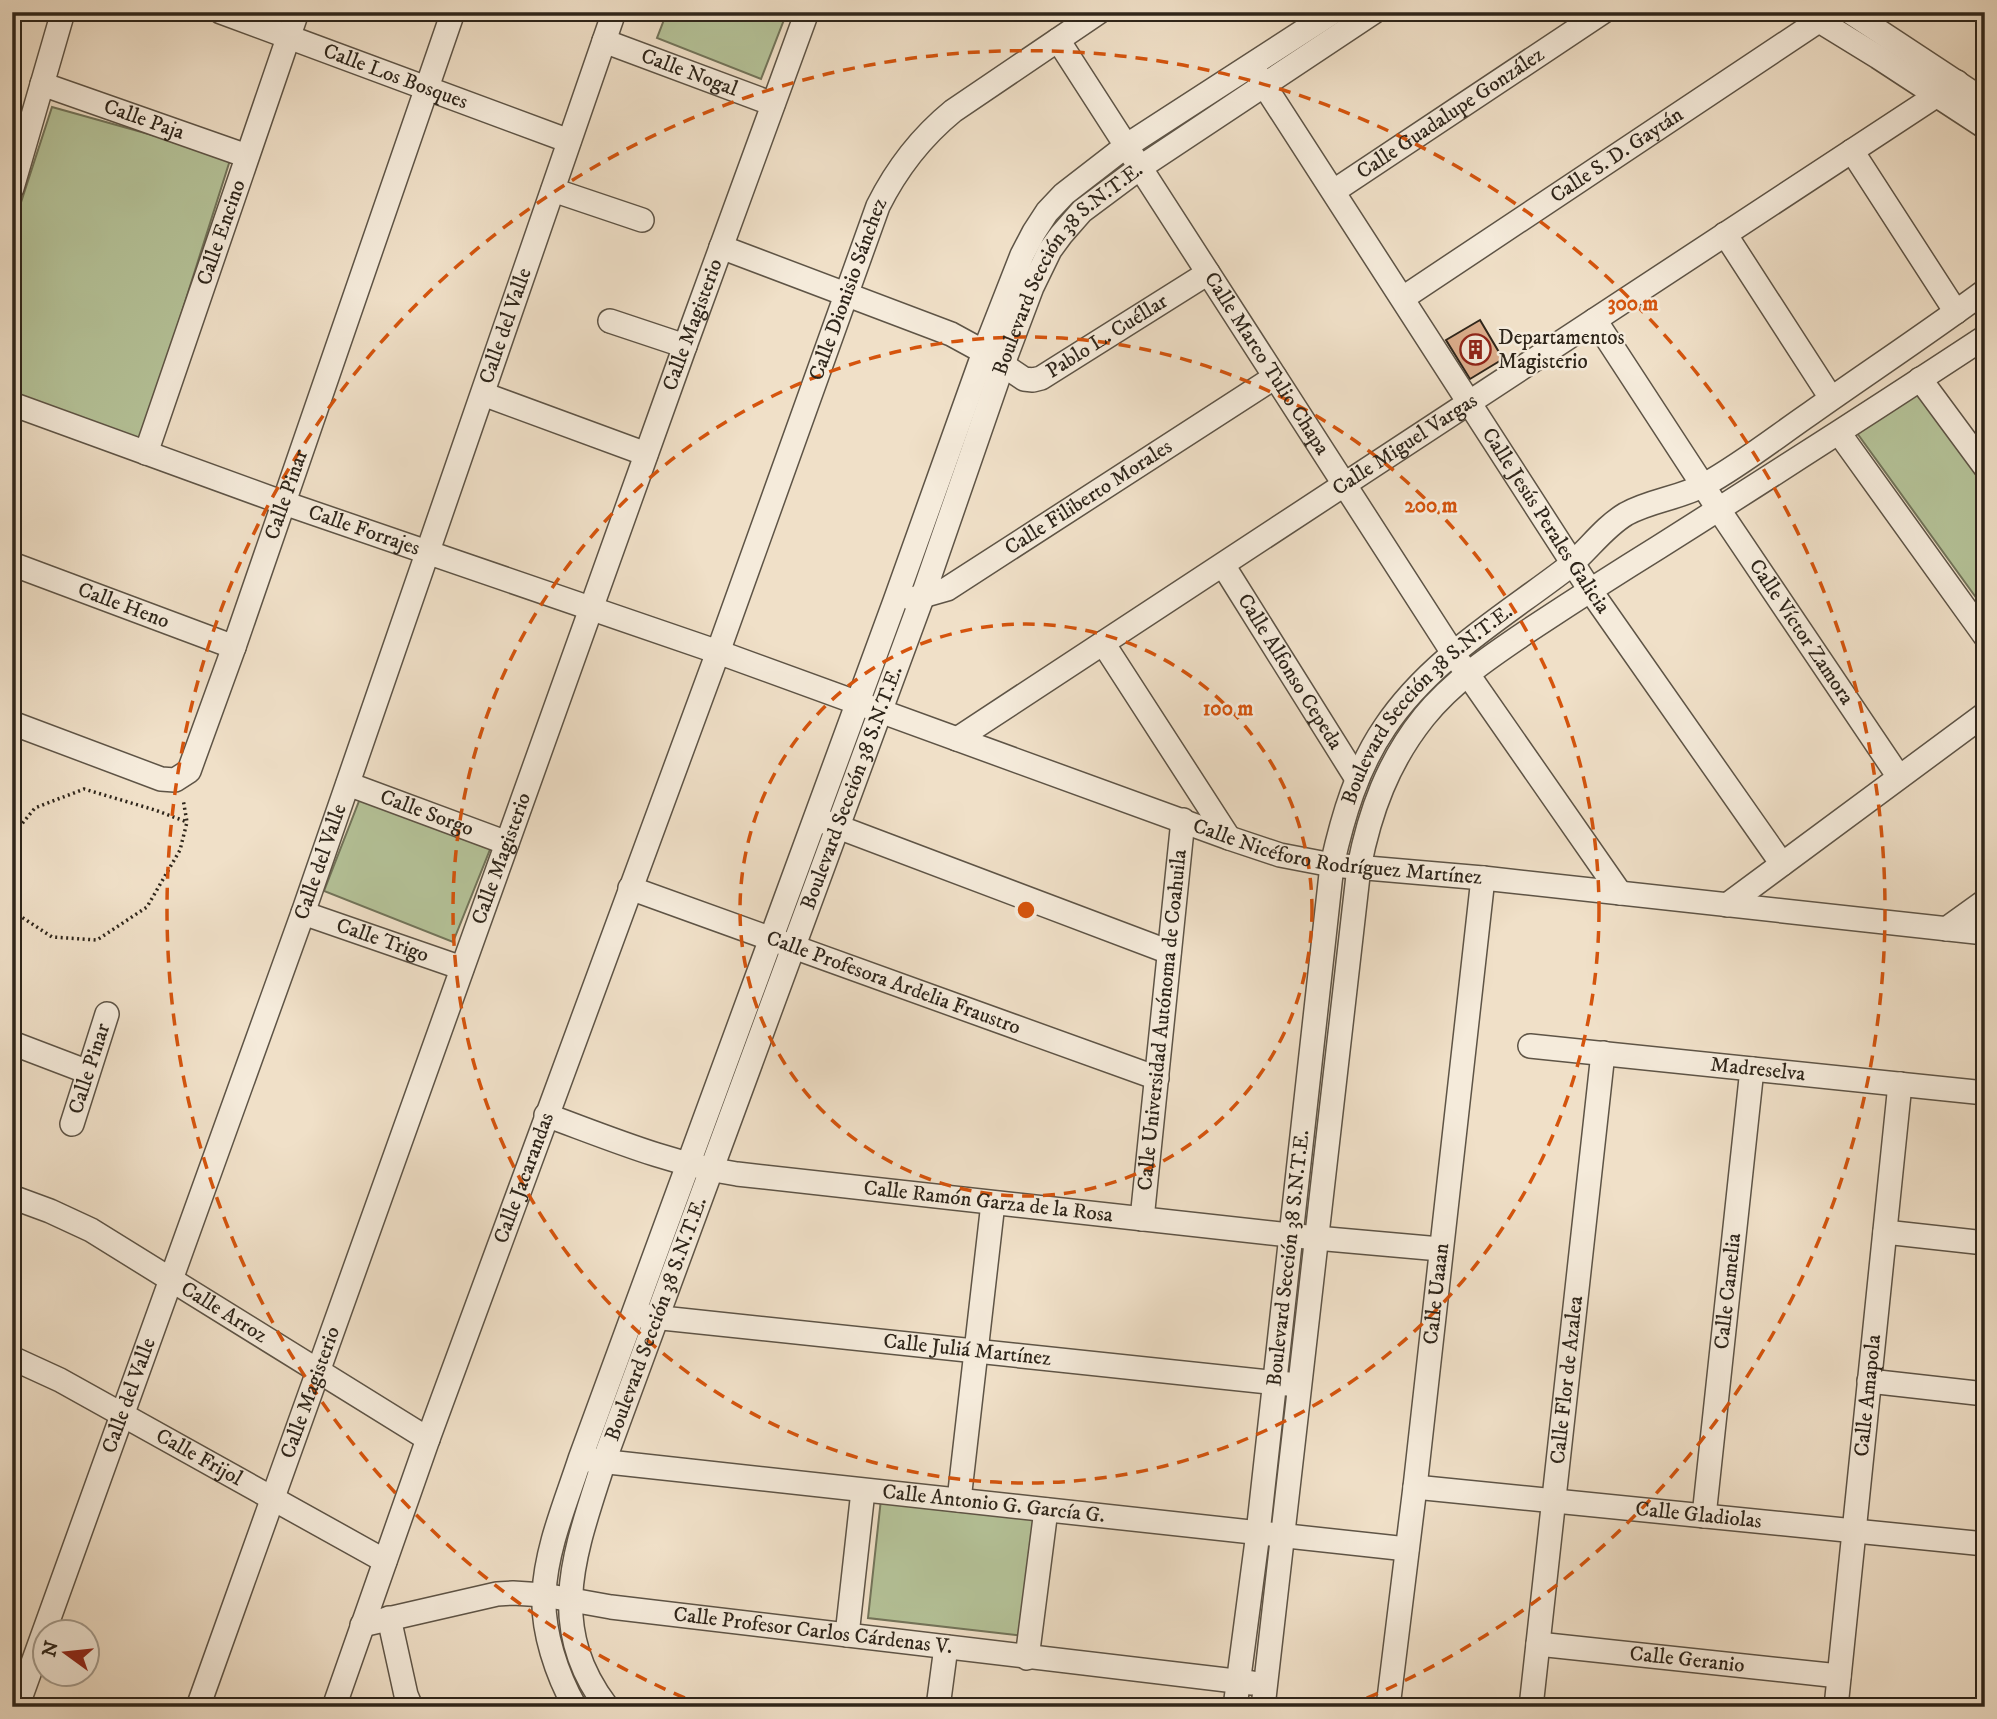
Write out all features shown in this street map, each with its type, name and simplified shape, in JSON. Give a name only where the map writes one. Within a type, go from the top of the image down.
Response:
[{"type":"street","points":[[12,188],[63,12]]},
{"type":"street","name":"Calle Los Bosques","points":[[221,12],[569,141]]},
{"type":"street","name":"Calle Encino","points":[[146,453],[297,12]]},
{"type":"street","name":"Calle Pinar","points":[[175,780],[189,771],[193,763],[453,12]]},
{"type":"street","name":"Calle del Valle","points":[[17,1707],[303,914],[614,12]]},
{"type":"street","name":"Calle Magisterio","points":[[198,1707],[807,12]]},
{"type":"street","name":"Calle Dionisio Sánchez","points":[[718,652],[846,293],[889,183],[918,144],[953,111],[1099,12]]},
{"type":"street","name":"Boulevard Sección 38 S.N.T.E.","points":[[575,1707],[553,1656],[544,1595],[554,1540],[580,1459],[633,1315],[700,1168],[794,947],[922,598],[1022,255],[1047,212],[1065,194],[1126,146],[1333,12]]},
{"type":"street","name":"Boulevard Sección 38 S.N.T.E.","points":[[607,1707],[591,1683],[572,1631],[569,1600],[572,1568],[579,1539],[604,1461],[657,1318],[770,939],[895,601],[993,358],[1050,250],[1083,211],[1141,167],[1374,12]]},
{"type":"street","name":"Calle Guadalupe González","points":[[1334,191],[1603,12]]},
{"type":"street","points":[[1850,12],[1985,101]]},
{"type":"street","points":[[1819,15],[1985,127]]},
{"type":"street","name":"Calle S. D. Gaytán","points":[[1403,298],[1819,15]]},
{"type":"street","name":"Calle Marco Tulio Chapa","points":[[1058,40],[1453,653],[1620,893]]},
{"type":"street","name":"Calle Nogal","points":[[604,41],[773,104]]},
{"type":"street","name":"Calle Jesús Perales Galicia","points":[[1251,65],[1590,590],[1782,863]]},
{"type":"street","name":"Calle Miguel Vargas","points":[[957,739],[1957,82]]},
{"type":"street","name":"Calle Paja","points":[[42,84],[247,156]]},
{"type":"street","points":[[1852,151],[1956,313]]},
{"type":"street","points":[[553,190],[642,220]]},
{"type":"street","points":[[1725,234],[1831,398]]},
{"type":"street","name":"Pablo L. Cuéllar","points":[[721,247],[951,334],[1024,379],[1033,380],[1041,378],[1208,273]]},
{"type":"street","name":"Boulevard Sección 38 S.N.T.E.","points":[[1235,1707],[1258,1533],[1332,865],[1339,831],[1357,779],[1384,728],[1424,679],[1453,653],[1573,564],[1608,527],[1628,513],[1703,486],[1985,291]]},
{"type":"street","name":"Calle Víctor Zamora","points":[[1595,320],[1899,777]]},
{"type":"street","points":[[611,321],[685,346]]},
{"type":"street","name":"Boulevard Sección 38 S.N.T.E.","points":[[1264,1696],[1359,867],[1374,804],[1392,766],[1424,718],[1467,674],[1590,590],[1719,510],[1985,337]]},
{"type":"street","name":"Calle Filiberto Morales","points":[[895,601],[922,598],[947,589],[1275,377]]},
{"type":"street","points":[[1920,379],[1985,467]]},
{"type":"street","points":[[483,394],[646,454]]},
{"type":"street","name":"Calle Forrajes","points":[[12,404],[284,503],[718,652]]},
{"type":"street","points":[[1839,433],[1985,636]]},
{"type":"street","name":"Calle Heno","points":[[12,564],[234,647]]},
{"type":"street","name":"Calle Alfonso Cepeda","points":[[1223,565],[1357,779]]},
{"type":"street","points":[[1103,643],[1229,838]]},
{"type":"street","name":"Calle Nicéforo Rodríguez Martínez","points":[[718,652],[1280,855],[1332,865],[1483,878],[1985,933]]},
{"type":"street","name":"Calle Jacarandas","points":[[334,1707],[428,1439],[718,652]]},
{"type":"street","points":[[1727,905],[1985,714]]},
{"type":"street","points":[[12,723],[161,779],[175,780]]},
{"type":"street","name":"Calle Sorgo","points":[[348,784],[507,842]]},
{"type":"street","points":[[815,818],[1169,952]]},
{"type":"street","name":"Calle Universidad Autónoma de Coahuila","points":[[1142,1219],[1182,820]]},
{"type":"street","name":"Calle Uaaan","points":[[1388,1707],[1483,878]]},
{"type":"street","name":"Calle Profesora Ardelia Fraustro","points":[[630,888],[1157,1078]]},
{"type":"street","points":[[1946,929],[1985,901]]},
{"type":"street","name":"Calle Trigo","points":[[303,914],[462,968]]},
{"type":"street","name":"Calle Pinar","points":[[72,1124],[107,1014]]},
{"type":"street","points":[[12,1042],[88,1072]]},
{"type":"street","name":"Madreselva","points":[[1530,1046],[1985,1093]]},
{"type":"street","name":"Calle Flor de Azalea","points":[[1531,1707],[1603,1053]]},
{"type":"street","name":"Calle Camelia","points":[[1704,1516],[1752,1069]]},
{"type":"street","name":"Calle Amapola","points":[[1836,1707],[1900,1084]]},
{"type":"street","name":"Calle Ramón Garza de la Rosa","points":[[546,1115],[661,1158],[700,1168],[993,1203],[1440,1249]]},
{"type":"street","name":"Calle Arroz","points":[[12,1197],[91,1230],[428,1439]]},
{"type":"street","points":[[959,1500],[993,1203]]},
{"type":"street","points":[[1885,1232],[1985,1242]]},
{"type":"street","name":"Calle Juliá Martínez","points":[[633,1315],[1299,1385]]},
{"type":"street","name":"Calle Frijol","points":[[12,1357],[60,1380],[385,1561]]},
{"type":"street","points":[[1869,1381],[1985,1394]]},
{"type":"street","name":"Calle Antonio G. García G.","points":[[580,1459],[1407,1549]]},
{"type":"street","name":"Calle Gladiolas","points":[[1415,1486],[1985,1544]]},
{"type":"street","points":[[847,1635],[863,1490]]},
{"type":"street","points":[[1027,1658],[1046,1510]]},
{"type":"street","name":"Calle Profesor Carlos Cárdenas V.","points":[[362,1625],[497,1594],[527,1593],[611,1607],[1239,1682],[1264,1696]]},
{"type":"street","points":[[389,1618],[411,1707]]},
{"type":"street","name":"Calle Geranio","points":[[1538,1644],[1839,1676]]},
{"type":"street","points":[[938,1707],[946,1647]]},
{"type":"path","points":[[12,906],[14,912],[52,937],[97,940],[147,907],[180,850],[187,822],[182,796],[175,780]]},
{"type":"path","points":[[12,835],[35,808],[84,789],[187,822]]},
{"type":"green space","points":[[667,12],[787,12],[761,79],[657,38]]},
{"type":"green space","points":[[52,107],[231,157],[141,441],[12,395],[12,230]]},
{"type":"green space","points":[[1920,392],[1985,480],[1985,610],[1857,433]]},
{"type":"green space","points":[[361,796],[491,847],[453,942],[324,891]]},
{"type":"green space","points":[[881,1499],[1037,1515],[1024,1636],[868,1618]]},
{"type":"building","name":"Departamentos Magisterio","points":[[1480,320],[1503,359],[1470,379],[1446,340]]},
{"type":"place","name":"Departamentos Magisterio","points":[[1475,350]]}]
